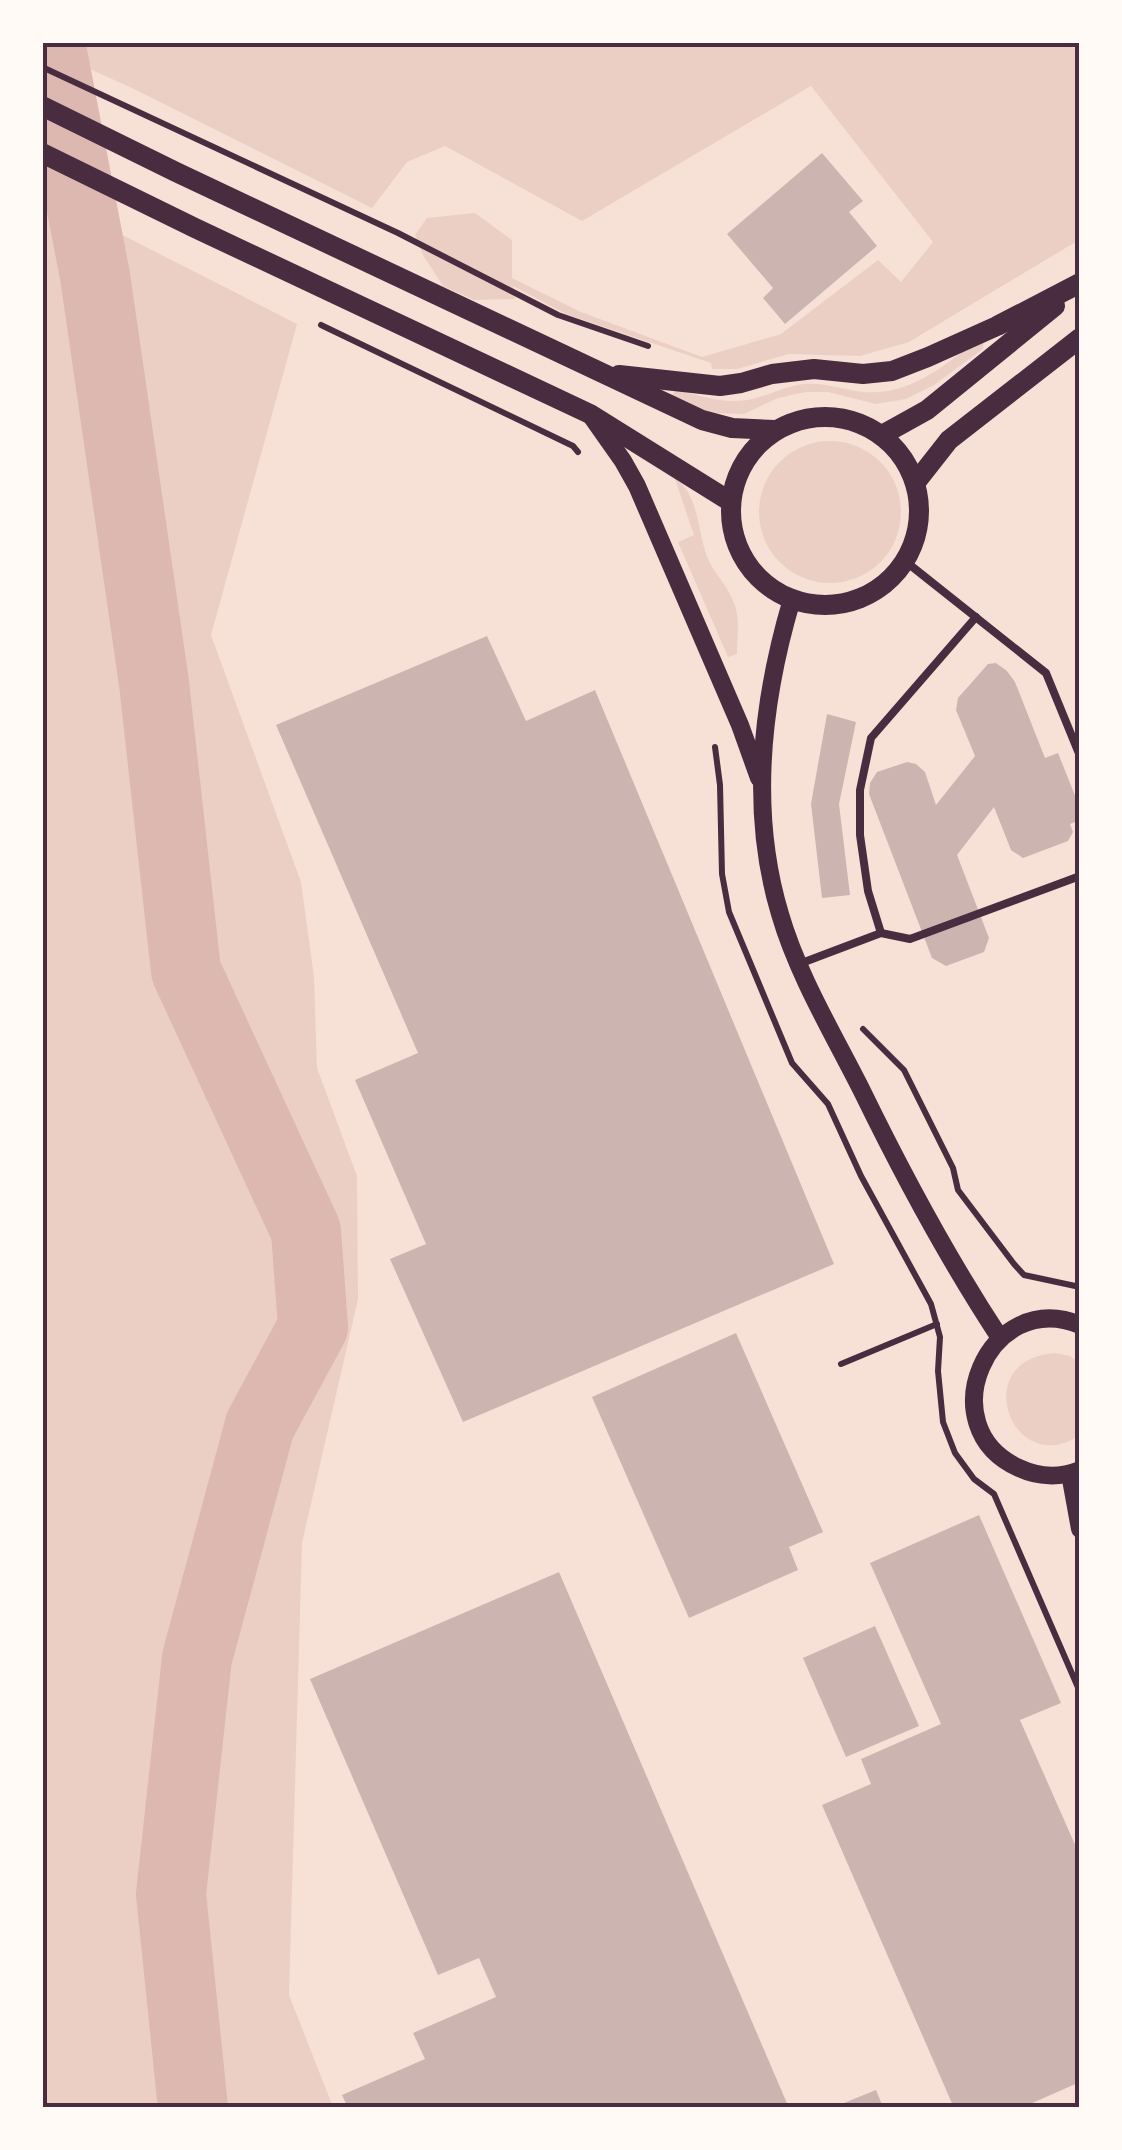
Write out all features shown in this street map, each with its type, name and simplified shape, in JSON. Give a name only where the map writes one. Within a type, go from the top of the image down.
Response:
[{"type":"main road","points":[[42,106],[702,420],[732,428],[775,430]]},
{"type":"main road","points":[[42,153],[590,414],[731,502]]},
{"type":"main road","points":[[604,374],[720,386],[814,369],[863,374],[892,371],[997,326],[1080,284]]},
{"type":"main road","points":[[882,435],[927,410],[1080,284]]},
{"type":"main road","points":[[916,482],[949,440],[1080,338]]},
{"type":"main road","points":[[830,416],[857,422],[882,435],[896,448],[916,482],[920,509],[916,536],[905,561],[888,581],[867,596],[843,604],[817,605],[792,599],[766,584],[745,561],[733,532],[731,502],[744,461],[775,430],[801,419],[830,416]]},
{"type":"street","points":[[590,414],[638,486],[761,783]]},
{"type":"street","points":[[792,599],[776,652],[761,783],[764,827],[780,914],[799,964],[920,1205],[1000,1338]]},
{"type":"street","points":[[1080,1325],[1048,1319],[1022,1324],[1000,1338],[986,1354],[973,1393],[982,1434],[1002,1458],[1029,1473],[1050,1476],[1075,1471],[1080,1529]]},
{"type":"lane","points":[[905,561],[1046,673],[1080,756]]},
{"type":"lane","points":[[882,933],[868,891],[860,835],[860,790],[872,738],[976,617]]},
{"type":"lane","points":[[799,964],[882,933],[910,939],[1080,876]]},
{"type":"path","points":[[42,66],[398,233],[558,315],[650,347]]},
{"type":"path","points":[[308,318],[573,446],[583,458]]},
{"type":"path","points":[[857,1022],[904,1070],[953,1168],[958,1190],[1014,1264],[1024,1275],[1080,1287]]},
{"type":"path","points":[[841,1364],[936,1324],[940,1337],[938,1371],[943,1422],[955,1453],[974,1479],[994,1494],[1080,1692]]},
{"type":"shaded area","points":[[42,43],[1079,43],[1079,240],[909,342],[860,356],[789,354],[737,369],[712,369],[711,363],[566,314],[513,286],[515,299],[474,300],[443,286],[415,235],[427,218],[475,213],[512,240],[512,278],[581,312],[702,357],[781,334],[878,260],[901,282],[933,242],[811,86],[582,221],[445,146],[407,162],[372,208],[43,48]]},
{"type":"shaded area","points":[[42,194],[297,324],[211,635],[301,882],[314,977],[317,1068],[357,1176],[358,1299],[302,1543],[289,1995],[333,2107],[43,2107]]},
{"type":"shaded area","points":[[980,338],[984,339],[983,349],[934,385],[906,399],[876,404],[828,392],[806,392],[778,398],[744,414],[708,413],[671,396],[676,390],[742,401],[812,384],[864,392],[897,389],[927,376]]},
{"type":"shaded area","points":[[830,441],[857,446],[880,462],[896,485],[901,512],[896,539],[880,562],[857,578],[830,583],[803,578],[780,562],[764,539],[759,512],[764,485],[780,462],[803,446]]},
{"type":"shaded area","points":[[675,479],[690,496],[706,554],[735,607],[737,654],[728,657],[678,542],[694,535]]},
{"type":"shaded area","points":[[1055,1353],[1079,1363],[1080,1435],[1056,1445],[1035,1442],[1019,1431],[1009,1414],[1006,1394],[1012,1375],[1028,1360]]},
{"type":"building","points":[[822,153],[863,201],[849,212],[877,246],[785,324],[763,298],[773,288],[727,234]]},
{"type":"building","points":[[487,636],[526,721],[595,690],[834,1264],[463,1422],[390,1259],[426,1244],[355,1080],[418,1053],[276,725]]},
{"type":"building","points":[[996,663],[1015,682],[1045,758],[1058,753],[1080,808],[1080,820],[1070,824],[1073,832],[1068,841],[1023,858],[1011,850],[994,807],[957,855],[989,938],[984,952],[946,966],[932,958],[869,794],[870,783],[877,772],[907,762],[916,764],[925,772],[936,805],[975,756],[956,710],[958,698],[988,664]]},
{"type":"building","points":[[827,714],[856,722],[839,804],[850,895],[822,898],[811,804]]},
{"type":"building","points":[[736,1333],[823,1532],[789,1547],[798,1570],[689,1618],[592,1397]]},
{"type":"building","points":[[979,1515],[1061,1703],[1020,1720],[1080,1856],[1080,2082],[1021,2108],[954,2108],[822,1805],[871,1784],[861,1759],[941,1724],[870,1563]]},
{"type":"building","points":[[559,1572],[789,2108],[348,2108],[342,2095],[425,2059],[413,2033],[496,1997],[479,1958],[438,1975],[310,1679]]},
{"type":"building","points":[[875,1626],[919,1726],[846,1757],[803,1658]]},
{"type":"building","points":[[876,2090],[883,2107],[834,2107]]},
{"type":"waterway","points":[[50,42],[95,276],[154,683],[186,971],[306,1231],[313,1327],[260,1425],[197,1658],[171,1894],[193,2108]]}]
